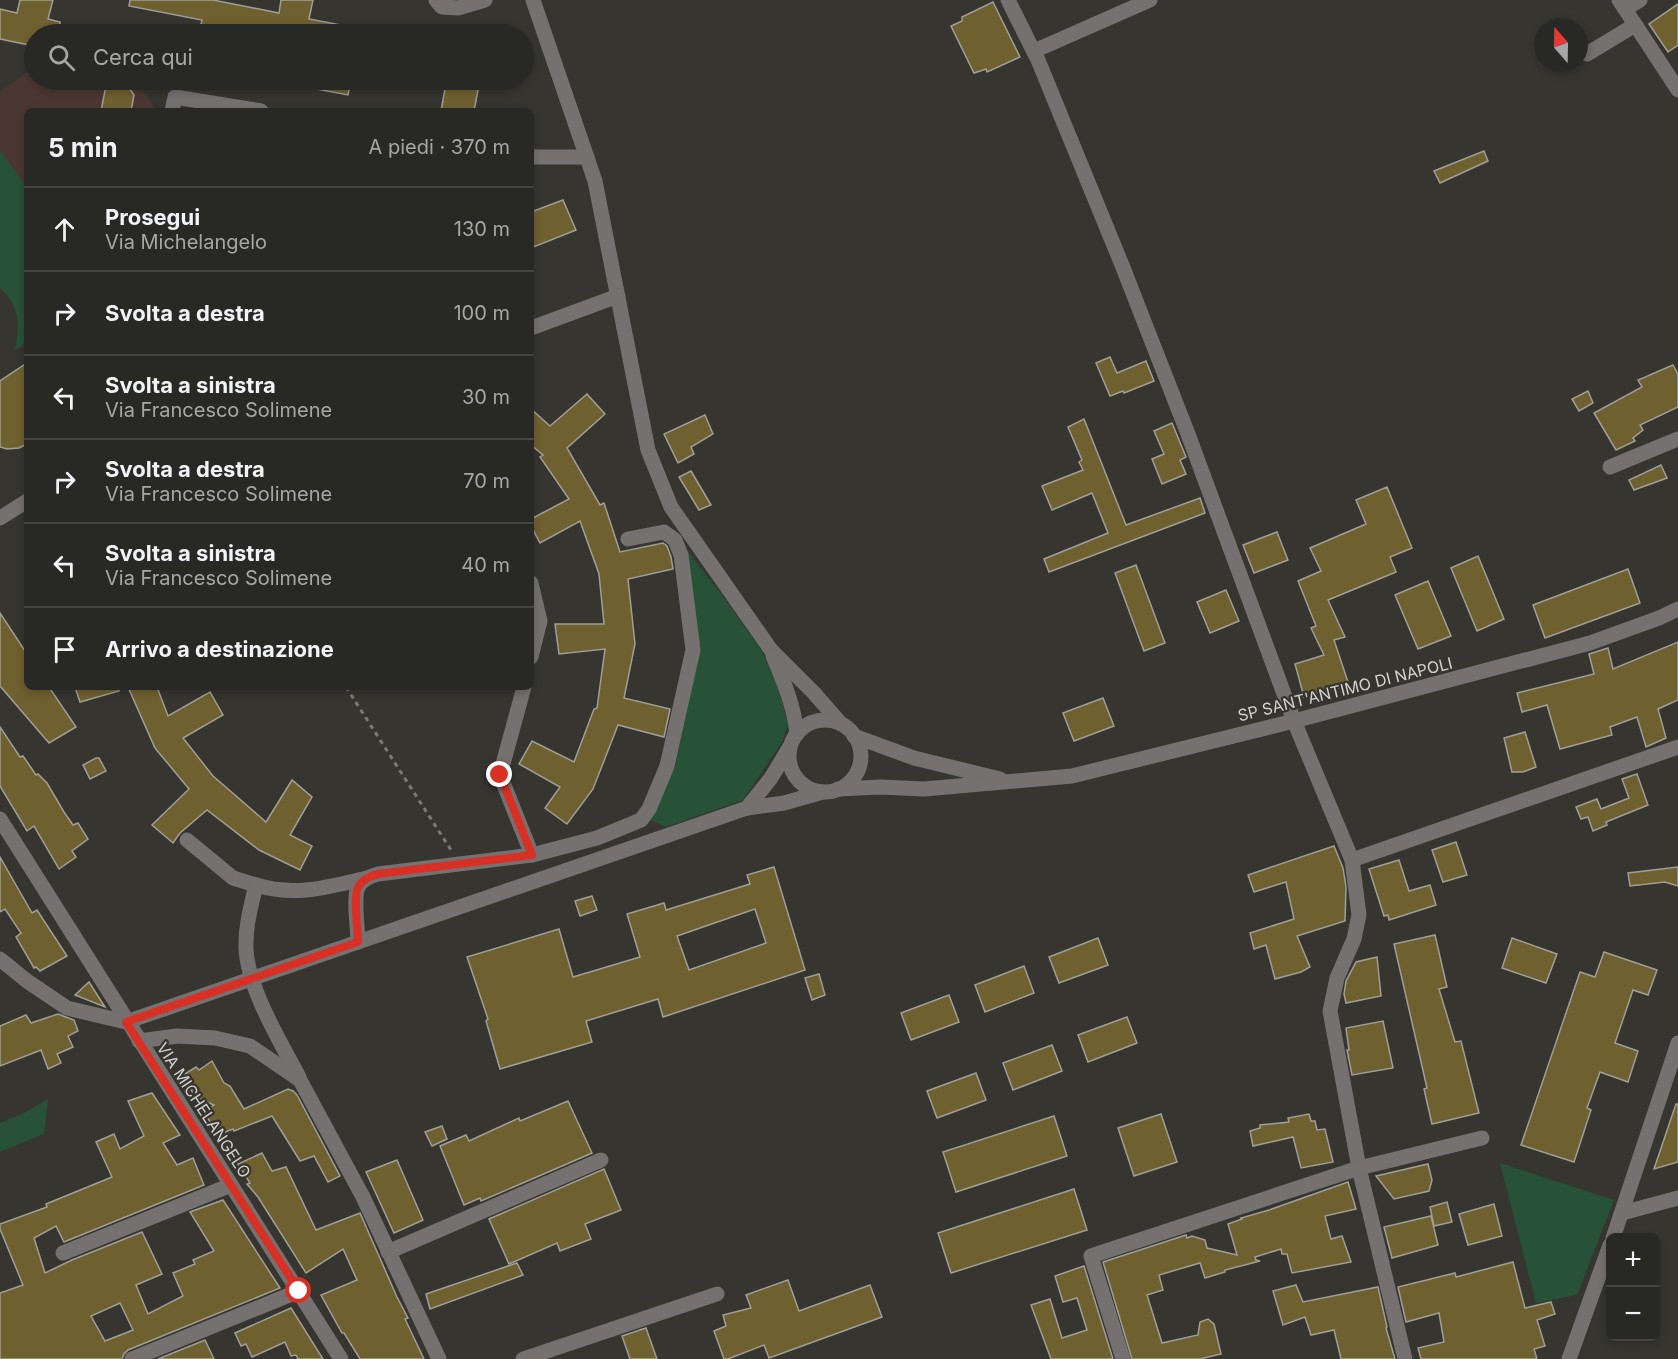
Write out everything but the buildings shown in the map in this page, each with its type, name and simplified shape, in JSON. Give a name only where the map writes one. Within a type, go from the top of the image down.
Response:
[{"type":"street","points":[[436,0],[442,7],[458,8],[485,0]]},
{"type":"street","points":[[533,0],[595,181],[648,450],[671,507],[771,650],[854,736],[861,755],[855,776],[831,790],[811,789],[800,782],[793,773],[789,761],[789,748]]},
{"type":"street","points":[[1008,0],[1034,51],[1122,265],[1184,423],[1294,721],[1352,860],[1359,915],[1354,939],[1337,978],[1330,1011],[1359,1168],[1405,1359]]},
{"type":"street","points":[[1034,51],[1150,0]]},
{"type":"street","points":[[1640,0],[1622,5],[1678,90]]},
{"type":"street","points":[[1588,53],[1635,25]]},
{"type":"street","points":[[173,108],[175,97],[243,108]]},
{"type":"street","points":[[534,158],[587,157]]},
{"type":"street","points":[[534,327],[618,296]]},
{"type":"street","points":[[1610,467],[1678,439]]},
{"type":"street","points":[[0,518],[24,503]]},
{"type":"street","points":[[188,840],[233,878],[274,891],[295,892],[378,874],[532,855],[597,838],[641,820],[649,809],[667,766],[693,650],[681,555],[675,540],[664,532],[628,539]]},
{"type":"street","points":[[534,596],[540,621],[534,645]]},
{"type":"street","name":"SP SANT'ANTIMO DI NAPOLI","points":[[126,1022],[747,808],[784,802],[831,790],[924,789],[1072,776],[1294,721],[1590,643],[1678,609]]},
{"type":"street","points":[[771,650],[788,692],[795,716],[797,734]]},
{"type":"street","points":[[523,690],[500,775],[532,855]]},
{"type":"street","points":[[747,808],[771,778],[797,734],[804,727],[822,720],[840,724]]},
{"type":"street","name":"SP SANT'ANTIMO DI NAPOLI","points":[[854,736],[914,758],[1015,782]]},
{"type":"street","points":[[1352,860],[1678,747]]},
{"type":"street","name":"VIA MICHELANGELO","points":[[0,819],[126,1022],[341,1359]]},
{"type":"street","points":[[358,942],[356,896],[358,887],[367,878]]},
{"type":"street","points":[[256,885],[250,908],[246,950],[251,979],[300,1080],[363,1197],[440,1359]]},
{"type":"street","points":[[0,960],[67,1008],[126,1022]]},
{"type":"street","points":[[139,1041],[177,1036],[214,1038],[250,1046],[300,1080]]},
{"type":"street","points":[[1615,1233],[1678,1043]]},
{"type":"street","points":[[1123,1359],[1091,1256],[1359,1168],[1482,1138]]},
{"type":"street","points":[[388,1252],[601,1160]]},
{"type":"street","points":[[63,1253],[231,1185]]},
{"type":"street","points":[[1622,1213],[1678,1198]]},
{"type":"street","points":[[1569,1359],[1606,1259]]},
{"type":"street","points":[[132,1359],[299,1291]]},
{"type":"street","points":[[523,1359],[717,1294]]},
{"type":"path","points":[[348,690],[460,864]]},
{"type":"shaded area","points":[[24,74],[24,90],[142,90],[154,108],[24,108],[24,184],[0,150],[0,92]]},
{"type":"green space","points":[[0,150],[24,184],[24,345],[15,350],[18,332],[17,316],[11,301],[0,288]]},
{"type":"green space","points":[[685,548],[762,651],[780,693],[788,725],[782,742],[743,800],[666,827],[650,820],[675,766],[700,652]]},
{"type":"green space","points":[[48,1099],[44,1134],[0,1152],[0,1123]]},
{"type":"green space","points":[[1500,1163],[1614,1200],[1577,1295],[1536,1303]]},
{"type":"route","points":[[299,1291],[126,1022],[358,942],[356,896],[358,887],[367,878],[378,874],[532,855],[500,775]]}]
